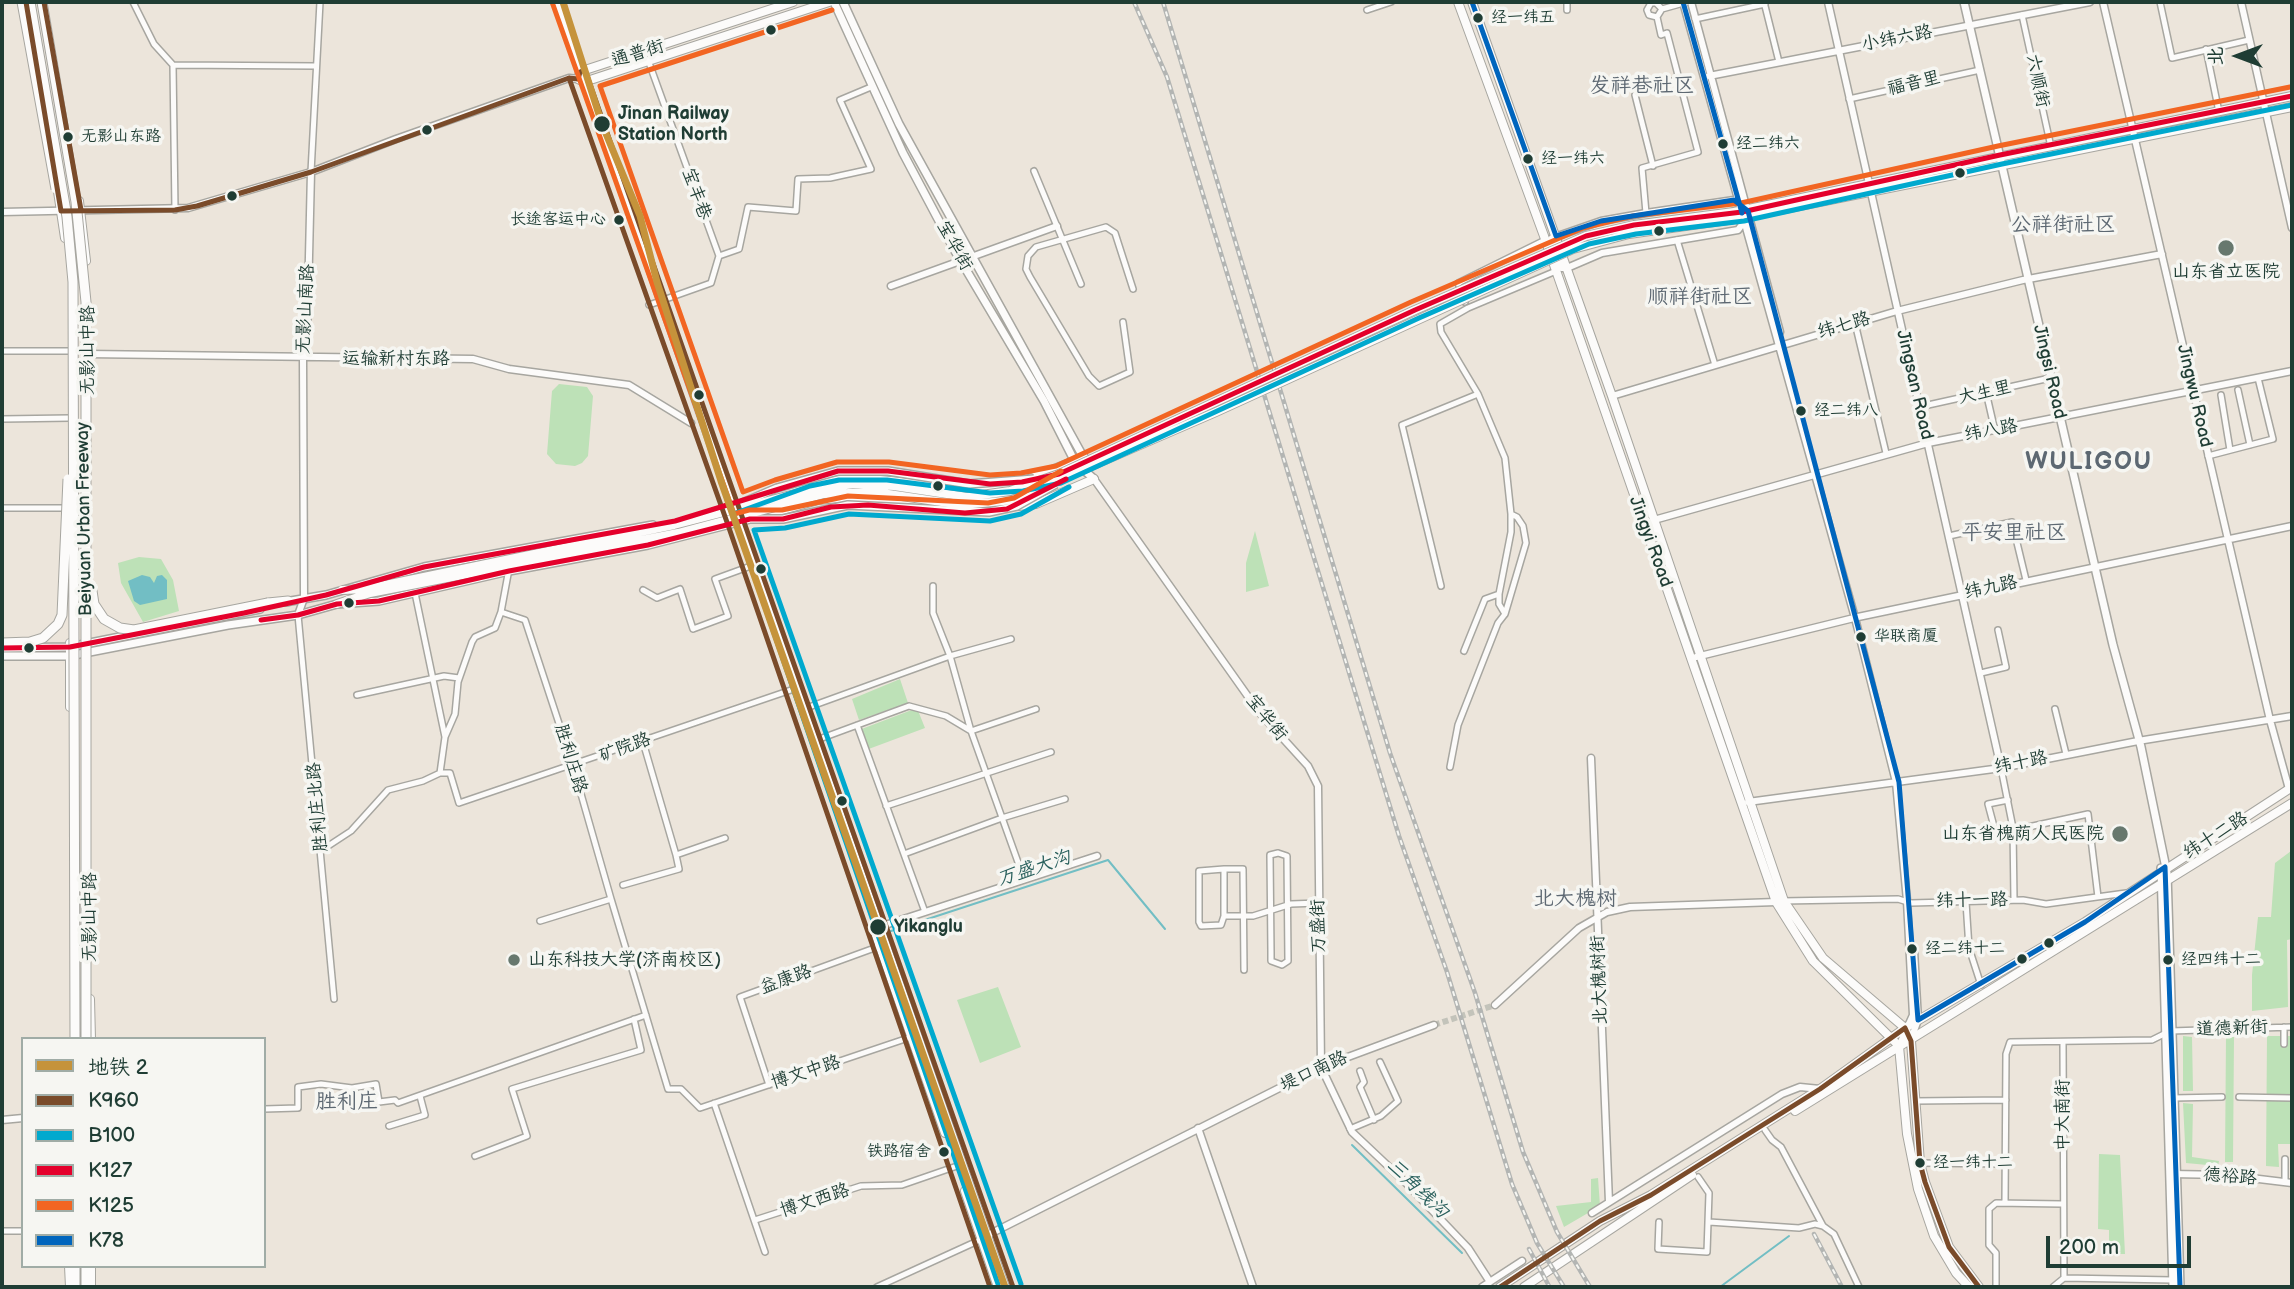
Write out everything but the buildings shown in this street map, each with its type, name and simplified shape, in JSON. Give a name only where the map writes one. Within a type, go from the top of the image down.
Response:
[{"type":"highway","name":"Beiyuan Urban Freeway","points":[[26,2],[72,282],[73,1037]]},
{"type":"highway","name":"Beiyuan Urban Freeway","points":[[45,2],[65,106],[79,206],[86,302],[84,414],[89,1037]]},
{"type":"highway","points":[[84,414],[90,487],[91,592],[94,604],[104,619],[120,628],[134,630],[288,601]]},
{"type":"highway","points":[[2,646],[43,638],[58,624],[62,615],[74,432]]},
{"type":"highway","points":[[75,1268],[75,1287]]},
{"type":"highway","points":[[86,1287],[88,1268]]},
{"type":"main road","name":"无影山中路","points":[[26,2],[61,211],[70,288],[73,1037]]},
{"type":"main road","points":[[551,2],[581,78]]},
{"type":"main road","points":[[557,2],[729,507],[806,708],[814,741],[984,1237],[998,1287]]},
{"type":"main road","name":"通普街","points":[[581,78],[793,2]]},
{"type":"main road","name":"通普街","points":[[581,78],[648,60],[831,2]]},
{"type":"main road","name":"宝华街","points":[[831,2],[871,87],[960,259],[1044,401],[1075,462],[1094,479]]},
{"type":"main road","name":"宝华街","points":[[843,2],[899,124],[1094,479]]},
{"type":"main road","name":"Jingyi Road","points":[[1458,2],[1697,657],[1780,901],[1823,958],[1905,1028],[1911,1041]]},
{"type":"main road","name":"Jingyi Road","points":[[1472,2],[1612,396],[1780,901],[1812,961],[1892,1036],[1899,1046]]},
{"type":"main road","name":"Jingsi Road","points":[[1964,2],[2050,378],[2138,741],[2163,868],[2172,1174],[2180,1287]]},
{"type":"main road","points":[[89,648],[298,615],[370,593],[678,533],[824,494],[875,492],[975,505],[1013,500],[1415,310],[1586,236],[1634,225],[1742,214],[2263,107],[2292,96]]},
{"type":"main road","points":[[2001,160],[2051,147],[2133,134],[2219,112],[2292,107]]},
{"type":"main road","name":"无影山中路","points":[[79,206],[88,296],[89,1037]]},
{"type":"main road","points":[[2,656],[70,652],[89,648],[342,590],[424,566],[675,521],[812,483],[859,478],[974,489],[1007,488],[1084,457]]},
{"type":"main road","points":[[742,503],[787,485],[838,471],[888,471],[990,484],[1060,478]]},
{"type":"main road","points":[[750,520],[783,519],[848,505],[989,512],[1017,506],[1060,478]]},
{"type":"main road","points":[[342,590],[366,589],[674,525],[814,489],[854,484],[894,486],[967,497],[988,496],[1060,478]]},
{"type":"main road","points":[[337,604],[415,593],[509,571],[648,545],[818,500],[838,498],[975,510],[1036,504],[1094,479]]},
{"type":"main road","points":[[736,523],[748,567],[911,1038],[957,1166],[1005,1287]]},
{"type":"main road","points":[[2,646],[70,652]]},
{"type":"main road","name":"纬十二路","points":[[1500,1287],[1600,1221],[1651,1195],[1820,1089],[1892,1036],[1981,985],[2291,788]]},
{"type":"main road","name":"纬十二路","points":[[1524,1287],[1765,1129],[2292,803]]},
{"type":"main road","name":"Jingsi Road","points":[[2169,1032],[2173,1098],[2172,1284]]},
{"type":"main road","points":[[1911,1041],[1920,1163],[1938,1225],[1949,1247],[1979,1287]]},
{"type":"main road","points":[[1899,1046],[1908,1134],[1918,1189],[1934,1236],[1956,1273],[1969,1287]]},
{"type":"main road","points":[[69,1268],[69,1287]]},
{"type":"main road","points":[[88,1268],[91,1287]]},
{"type":"street","points":[[133,2],[154,44],[173,65],[175,210]]},
{"type":"street","name":"无影山南路","points":[[298,615],[303,598],[303,358],[307,340],[320,2]]},
{"type":"street","points":[[1367,10],[1391,2]]},
{"type":"street","points":[[1567,2],[1567,10]]},
{"type":"street","points":[[1646,213],[1642,168],[1698,152],[1667,33],[1661,35],[1657,17],[1662,9],[1686,2]]},
{"type":"street","points":[[1686,2],[1695,19],[1707,77]]},
{"type":"street","points":[[1686,2],[1742,214],[1856,617],[1898,782],[1918,1020],[1911,1041]]},
{"type":"street","name":"Jingsan Road","points":[[1828,2],[1868,189],[2001,768]]},
{"type":"street","name":"小纬六路","points":[[1707,77],[2090,2]]},
{"type":"street","name":"Jingwu Road","points":[[2104,2],[2270,720],[2291,788]]},
{"type":"street","points":[[2160,2],[2172,58],[2249,40]]},
{"type":"street","points":[[2241,2],[2292,227]]},
{"type":"street","points":[[1657,17],[1649,15],[1648,6],[1656,3],[1662,9]]},
{"type":"street","points":[[1695,19],[1764,3],[1779,62]]},
{"type":"street","name":"六顺街","points":[[2022,15],[2051,147]]},
{"type":"street","points":[[2206,49],[2219,112]]},
{"type":"street","name":"宝丰巷","points":[[648,60],[719,256]]},
{"type":"street","points":[[173,65],[316,66]]},
{"type":"street","name":"福音里","points":[[1849,99],[1980,70]]},
{"type":"street","points":[[2,212],[61,211],[79,206],[175,210],[312,172],[405,135],[569,78],[581,78]]},
{"type":"street","points":[[1653,166],[1635,95],[1679,79]]},
{"type":"street","points":[[657,302],[711,283],[719,256],[739,249],[748,206],[796,211],[798,179],[830,178],[871,169],[840,100],[871,87]]},
{"type":"street","points":[[1034,171],[1081,284]]},
{"type":"street","points":[[1468,308],[1458,283],[1545,240],[1556,236],[1601,221],[1734,200],[1742,214],[1738,230],[1602,253],[1567,268],[1561,268],[1552,241],[1545,240]]},
{"type":"street","points":[[891,286],[1057,226]]},
{"type":"street","points":[[1123,322],[1130,372],[1099,386],[1089,376],[1026,269],[1030,251],[1100,227],[1110,228],[1115,233],[1133,289]]},
{"type":"street","points":[[1677,240],[1715,365]]},
{"type":"street","name":"纬七路","points":[[1612,396],[1897,311],[2029,279],[2162,254]]},
{"type":"street","points":[[1505,614],[1499,604],[1499,594],[1511,532],[1511,514],[1505,458],[1478,394],[1441,332],[1440,324],[1468,308],[1556,271]]},
{"type":"street","points":[[1855,323],[1886,453]]},
{"type":"street","points":[[2,351],[70,351]]},
{"type":"street","name":"运输新村东路","points":[[88,354],[473,359],[509,369],[629,385],[691,423]]},
{"type":"street","name":"纬八路","points":[[1654,520],[1815,472],[1927,443],[2060,419],[2292,371]]},
{"type":"street","name":"大生里","points":[[1919,407],[2050,378]]},
{"type":"street","points":[[2208,456],[2273,439],[2258,378]]},
{"type":"street","points":[[2238,390],[2250,444]]},
{"type":"street","points":[[1986,392],[1994,431]]},
{"type":"street","points":[[1441,586],[1402,425],[1478,394]]},
{"type":"street","points":[[2221,395],[2231,450]]},
{"type":"street","points":[[2,419],[70,418]]},
{"type":"street","name":"宝华街","points":[[1094,479],[1259,712],[1308,766],[1318,786]]},
{"type":"street","points":[[2,508],[71,508]]},
{"type":"street","points":[[1450,767],[1458,725],[1498,623],[1505,614],[1527,543],[1523,526],[1511,514]]},
{"type":"street","points":[[1949,536],[2012,522],[2026,580]]},
{"type":"street","name":"纬九路","points":[[1697,657],[1856,617],[2229,537],[2292,526]]},
{"type":"street","points":[[322,850],[351,831],[388,790],[423,781],[440,772],[446,737],[453,721],[459,678],[475,637],[495,628],[501,612],[509,571],[509,552]]},
{"type":"street","points":[[643,590],[657,598],[680,589],[693,629],[728,616],[715,579],[748,567]]},
{"type":"street","points":[[933,586],[933,613],[950,656],[971,731],[1024,879]]},
{"type":"street","points":[[415,593],[446,737]]},
{"type":"street","points":[[1464,651],[1485,599],[1499,594]]},
{"type":"street","name":"胜利庄路","points":[[501,612],[525,620],[573,766],[668,1089],[681,1090],[700,1108]]},
{"type":"street","name":"胜利庄北路","points":[[298,615],[334,999]]},
{"type":"street","points":[[1981,673],[2006,667],[1998,630]]},
{"type":"street","points":[[806,708],[950,656],[1011,639]]},
{"type":"street","points":[[357,695],[432,679],[459,678]]},
{"type":"street","name":"矿院路","points":[[440,772],[450,773],[459,803],[791,690]]},
{"type":"street","points":[[814,741],[909,706],[946,716],[971,731],[1036,709]]},
{"type":"street","points":[[2056,709],[2066,754]]},
{"type":"street","name":"纬十路","points":[[1748,802],[2001,768],[2138,741],[2292,716]]},
{"type":"street","points":[[857,725],[925,912]]},
{"type":"street","points":[[623,885],[679,869],[643,741]]},
{"type":"street","points":[[886,806],[1051,752]]},
{"type":"street","name":"北大槐树街","points":[[1591,758],[1609,1202]]},
{"type":"street","points":[[2001,768],[2013,828],[2014,900]]},
{"type":"street","name":"万盛街","points":[[1318,786],[1321,1067]]},
{"type":"street","points":[[904,854],[1002,818],[1065,799]]},
{"type":"street","points":[[2008,800],[1989,804],[1996,834],[2013,828],[2045,825],[2088,814],[2098,897]]},
{"type":"street","points":[[676,855],[724,838]]},
{"type":"street","points":[[1272,854],[1287,856],[1287,905],[1287,964],[1271,961],[1272,854]]},
{"type":"street","points":[[879,927],[1097,856]]},
{"type":"street","points":[[1224,869],[1224,916],[1221,925],[1201,926],[1199,922],[1199,871],[1224,869],[1243,869],[1244,970]]},
{"type":"street","name":"纬十一路","points":[[1780,901],[1898,898],[1909,902],[2014,900],[2046,904],[2126,893]]},
{"type":"street","points":[[540,921],[611,899]]},
{"type":"street","points":[[1495,1006],[1579,928],[1597,917],[1630,907],[1780,901]]},
{"type":"street","points":[[1899,1046],[1913,1015],[1909,902]]},
{"type":"street","points":[[1966,902],[1969,948],[1981,985]]},
{"type":"street","points":[[1224,916],[1244,916],[1271,912],[1287,905],[1319,903]]},
{"type":"street","name":"益康路","points":[[769,1085],[740,997],[880,946]]},
{"type":"street","points":[[266,1110],[298,1108],[298,1087],[321,1084],[352,1088],[376,1084],[379,1102],[395,1100],[398,1103],[646,1015]]},
{"type":"street","points":[[475,1156],[527,1136],[512,1089],[642,1050],[634,1019]]},
{"type":"street","name":"堤口南路","points":[[984,1237],[1321,1067],[1434,1025]]},
{"type":"street","points":[[2284,1027],[2284,1044]]},
{"type":"street","name":"道德新街","points":[[2169,1032],[2292,1027]]},
{"type":"street","points":[[2005,1203],[2006,1100],[2010,1042],[2152,1040],[2169,1032]]},
{"type":"street","name":"博文中路","points":[[700,1108],[911,1038]]},
{"type":"street","name":"中大南街","points":[[2063,1042],[2064,1278]]},
{"type":"street","points":[[1350,1129],[1374,1120],[1398,1101],[1380,1062]]},
{"type":"street","points":[[1321,1067],[1350,1129],[1468,1248],[1490,1282]]},
{"type":"street","points":[[1360,1071],[1364,1082],[1360,1087],[1374,1120]]},
{"type":"street","points":[[1592,1213],[1782,1094],[1800,1087],[1820,1089]]},
{"type":"street","points":[[389,1126],[425,1115],[420,1096]]},
{"type":"street","points":[[2173,1098],[2222,1097]]},
{"type":"street","points":[[2239,1097],[2292,1098]]},
{"type":"street","points":[[1915,1101],[2006,1100]]},
{"type":"street","points":[[714,1103],[765,1252]]},
{"type":"street","points":[[2,1120],[21,1118]]},
{"type":"street","points":[[1198,1128],[1253,1287]]},
{"type":"street","points":[[1765,1129],[1781,1147],[1824,1226],[1834,1234],[1859,1287]]},
{"type":"street","points":[[2285,1159],[2288,1183]]},
{"type":"street","points":[[1920,1163],[2006,1164]]},
{"type":"street","name":"博文西路","points":[[755,1220],[861,1186],[902,1185],[957,1166]]},
{"type":"street","name":"德裕路","points":[[2172,1174],[2288,1183]]},
{"type":"street","points":[[1659,1222],[1658,1249],[1707,1252],[1709,1193],[1699,1177]]},
{"type":"street","points":[[1996,1287],[1996,1253],[1989,1245],[1989,1209],[1996,1203],[2062,1204]]},
{"type":"street","points":[[1709,1222],[1799,1228],[1815,1224],[1824,1226]]},
{"type":"street","points":[[2,1231],[21,1231]]},
{"type":"street","points":[[877,1287],[984,1237]]},
{"type":"street","points":[[1482,1287],[1522,1261]]},
{"type":"street","points":[[2053,1287],[2064,1278],[2172,1284]]},
{"type":"green space","points":[[559,384],[587,387],[593,396],[588,456],[575,466],[556,464],[547,454],[552,391]]},
{"type":"green space","points":[[1255,531],[1269,586],[1246,592],[1246,563]]},
{"type":"green space","points":[[139,557],[161,559],[173,580],[179,611],[143,622],[121,583],[118,563]]},
{"type":"green space","points":[[900,679],[908,703],[859,720],[852,699]]},
{"type":"green space","points":[[917,708],[925,728],[866,750],[859,730]]},
{"type":"green space","points":[[2291,851],[2292,939],[2287,940],[2288,1007],[2252,1011],[2252,975],[2258,917],[2271,917],[2275,863]]},
{"type":"green space","points":[[998,987],[1021,1047],[980,1063],[957,1000]]},
{"type":"green space","points":[[2183,1036],[2192,1037],[2193,1091],[2183,1091]]},
{"type":"green space","points":[[2267,1036],[2292,1036],[2292,1144],[2278,1144],[2279,1167],[2266,1166]]},
{"type":"green space","points":[[2226,1037],[2234,1037],[2233,1162],[2225,1162]]},
{"type":"green space","points":[[2183,1103],[2193,1104],[2192,1157],[2219,1161],[2218,1166],[2186,1163]]},
{"type":"green space","points":[[2099,1154],[2120,1155],[2125,1254],[2109,1254],[2109,1230],[2098,1229]]},
{"type":"green space","points":[[1598,1178],[1600,1206],[1564,1227],[1556,1206],[1591,1202],[1591,1179]]},
{"type":"water","points":[[142,575],[150,577],[154,583],[157,576],[162,575],[167,580],[167,599],[140,605],[134,601],[128,581]]},
{"type":"waterway","name":"万盛大沟","points":[[643,390],[659,400]]},
{"type":"waterway","name":"万盛大沟","points":[[885,933],[1108,860],[1165,929]]},
{"type":"waterway","name":"三角线沟","points":[[1352,1145],[1462,1253]]},
{"type":"waterway","points":[[1720,1287],[1789,1236]]},
{"type":"tunnel","points":[[1434,1025],[1495,1005]]},
{"type":"railway","points":[[1134,2],[1167,77],[1399,836],[1447,972],[1512,1184],[1537,1243],[1564,1287]]},
{"type":"railway","points":[[1163,2],[1390,753],[1475,993],[1523,1152],[1557,1232],[1590,1287]]},
{"type":"railway","points":[[1814,1234],[1842,1287]]},
{"type":"railway","points":[[1529,1249],[1549,1286]]},
{"type":"metro line","name":"2","points":[[563,2],[602,124],[640,216],[657,282],[721,481],[1005,1287]]},
{"type":"transit line","name":"K960","points":[[26,2],[61,211],[175,210],[197,206],[311,172],[569,78],[578,79],[580,72],[585,70],[1013,1287]]},
{"type":"transit line","name":"K960","points":[[44,2],[81,210]]},
{"type":"transit line","name":"K125","points":[[552,2],[734,514],[749,510],[782,510],[848,496],[988,503],[1014,498],[1061,471]]},
{"type":"transit line","name":"K78","points":[[1472,2],[1556,236],[1601,221],[1734,200],[1748,211],[1899,782],[1918,1020],[2085,922],[2165,867],[2180,1287]]},
{"type":"transit line","name":"K78","points":[[1683,2],[1742,213]]},
{"type":"transit line","name":"K125","points":[[832,10],[600,86],[743,492],[837,462],[889,462],[990,475],[1021,473],[1056,466],[1411,302],[1583,228],[1633,216],[1741,203],[1998,146],[2290,87]]},
{"type":"transit line","name":"K960","points":[[569,78],[728,525],[990,1287]]},
{"type":"transit line","name":"K127","points":[[2,648],[70,647],[244,613],[326,595],[424,567],[675,521],[838,471],[888,471],[990,484],[1022,482],[1059,474],[1415,310],[1586,236],[1634,225],[1742,212],[2000,155],[2292,96]]},
{"type":"transit line","name":"B100","points":[[998,1284],[733,514],[810,486],[839,480],[887,480],[990,493],[1023,491],[1061,483],[1419,318],[1589,244],[1636,234],[1744,221],[2002,164],[2292,105]]},
{"type":"transit line","name":"K127","points":[[261,620],[298,615],[337,604],[379,601],[509,571],[648,545],[750,519],[783,519],[831,507],[868,505],[965,513],[1007,509],[1066,479]]},
{"type":"transit line","name":"B100","points":[[1021,1284],[754,530],[785,528],[849,514],[990,521],[1021,514],[1069,487]]},
{"type":"transit line","name":"K960","points":[[1500,1287],[1600,1221],[1651,1195],[1820,1089],[1905,1028],[1911,1041],[1920,1163],[1925,1182],[1949,1247],[1979,1287]]},
{"type":"place","name":"经一纬五","points":[[1478,18]]},
{"type":"place","name":"Jinan Railway Station North","points":[[602,124]]},
{"type":"place","name":"无影山东路","points":[[68,137]]},
{"type":"place","name":"经二纬六","points":[[1723,144]]},
{"type":"place","name":"经一纬六","points":[[1528,159]]},
{"type":"place","name":"长途客运中心","points":[[619,220]]},
{"type":"place","name":"山东省立医院","points":[[2226,248]]},
{"type":"place","name":"经二纬八","points":[[1801,411]]},
{"type":"place","name":"华联商厦","points":[[1861,637]]},
{"type":"place","name":"山东省槐荫人民医院","points":[[2120,834]]},
{"type":"place","name":"Yikanglu","points":[[878,927]]},
{"type":"place","name":"经二纬十二","points":[[1912,949]]},
{"type":"place","name":"山东科技大学(济南校区)","points":[[514,960]]},
{"type":"place","name":"经四纬十二","points":[[2168,960]]},
{"type":"place","name":"铁路宿舍","points":[[944,1152]]},
{"type":"place","name":"经一纬十二","points":[[1920,1163]]},
{"type":"district","name":"发祥巷社区","points":[[1642,87]]},
{"type":"district","name":"公祥街社区","points":[[2063,226]]},
{"type":"district","name":"顺祥街社区","points":[[1700,298]]},
{"type":"district","name":"WULIGOU","points":[[2089,463]]},
{"type":"district","name":"平安里社区","points":[[2014,534]]},
{"type":"district","name":"北大槐树","points":[[1575,900]]},
{"type":"district","name":"胜利庄","points":[[347,1103]]}]
